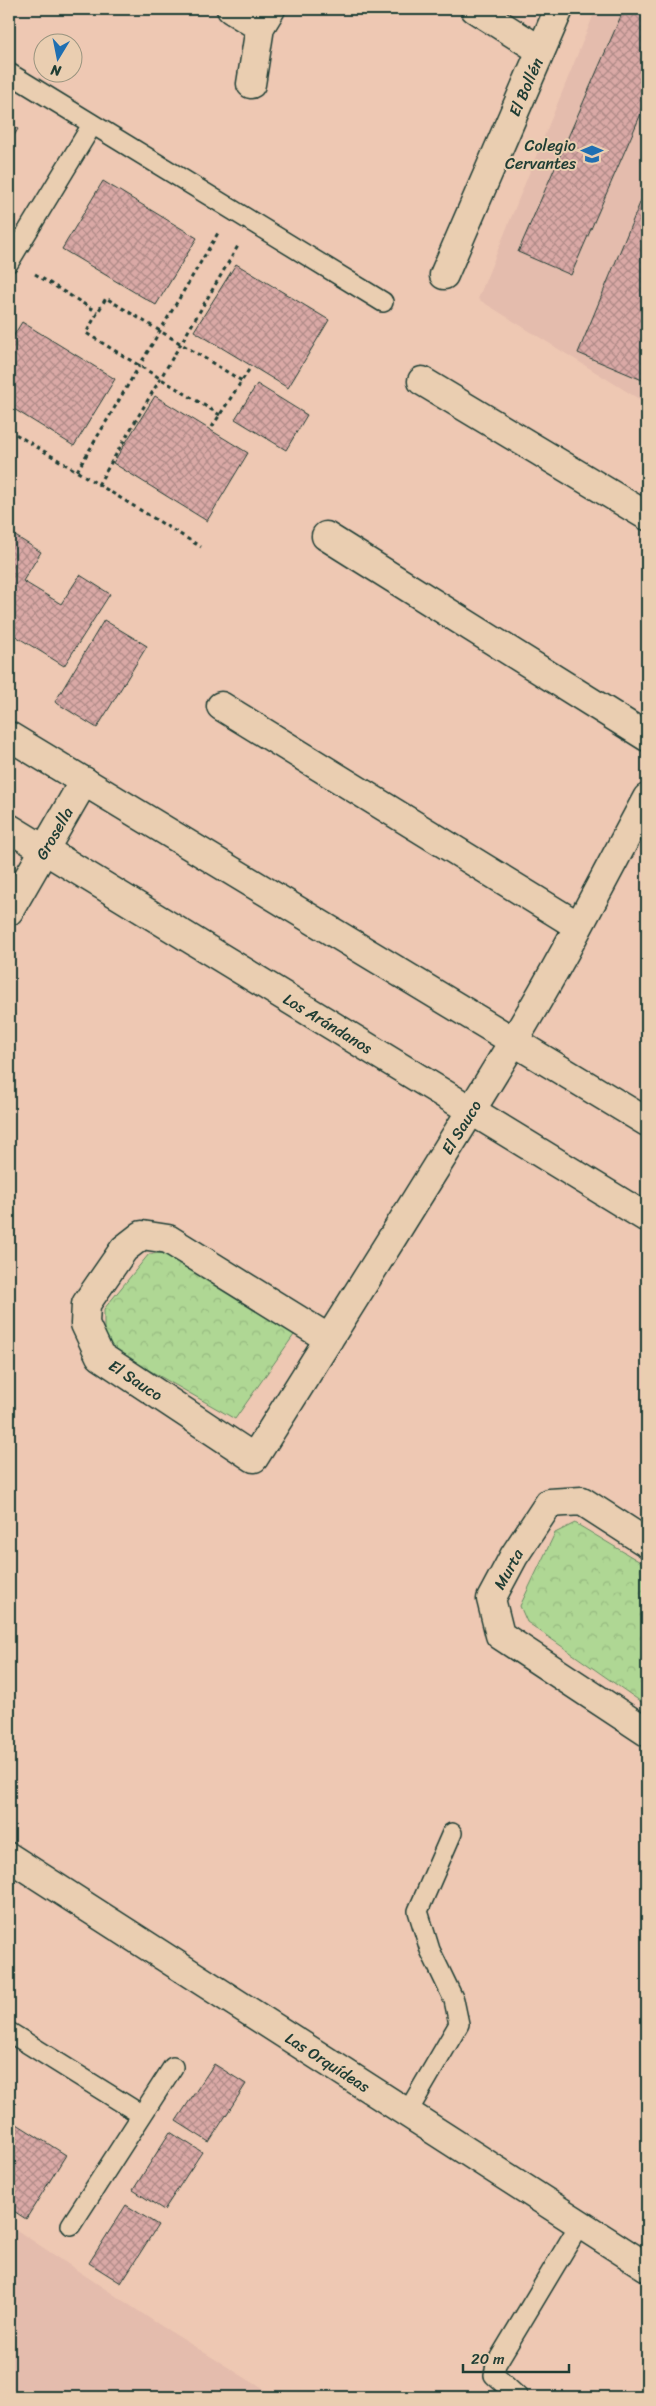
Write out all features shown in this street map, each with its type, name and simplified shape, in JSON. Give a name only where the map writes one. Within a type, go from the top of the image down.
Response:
[{"type":"street","points":[[231,9],[265,18],[251,84]]},
{"type":"street","points":[[475,9],[540,50]]},
{"type":"street","name":"El Bollén","points":[[444,275],[559,9]]},
{"type":"street","points":[[422,381],[647,516]]},
{"type":"street","points":[[326,536],[647,737]]},
{"type":"street","points":[[221,706],[578,926]]},
{"type":"street","points":[[9,736],[647,1122]]},
{"type":"street","name":"Grosella","points":[[9,911],[43,849],[84,781]]},
{"type":"street","name":"El Sauco","points":[[329,1339],[168,1239],[142,1235],[124,1249],[86,1304],[85,1324],[100,1356],[254,1458],[329,1339],[470,1110],[514,1042],[647,798]]},
{"type":"street","name":"Los Arándanos","points":[[9,828],[647,1218]]},
{"type":"street","name":"Murta","points":[[647,1543],[582,1501],[549,1503],[514,1556],[491,1599],[500,1635],[647,1732]]},
{"type":"street","name":"Las Orquídeas","points":[[9,1857],[647,2267]]},
{"type":"lane","points":[[9,73],[383,302]]},
{"type":"lane","points":[[9,260],[92,125]]},
{"type":"lane","points":[[407,2113],[459,2024],[454,2000],[430,1950],[418,1911],[452,1833]]},
{"type":"lane","points":[[9,2032],[142,2115]]},
{"type":"lane","points":[[71,2225],[173,2067]]},
{"type":"lane","points":[[518,2397],[494,2375],[496,2364],[580,2224]]},
{"type":"path","points":[[77,471],[231,209]]},
{"type":"path","points":[[98,485],[252,222]]},
{"type":"path","points":[[9,260],[98,312]]},
{"type":"path","points":[[220,415],[86,333],[106,298],[242,380]]},
{"type":"path","points":[[212,426],[250,368]]},
{"type":"path","points":[[9,430],[202,547]]},
{"type":"shaded area","name":"Colegio Cervantes","points":[[596,9],[647,9],[647,404],[478,299]]},
{"type":"shaded area","points":[[9,2225],[155,2322],[276,2397],[9,2397]]},
{"type":"green space","points":[[166,1253],[296,1332],[235,1419],[112,1349],[104,1332],[104,1309],[149,1254]]},
{"type":"green space","points":[[575,1523],[647,1566],[647,1706],[527,1622],[520,1606],[555,1533]]},
{"type":"building","points":[[624,9],[647,9],[647,100],[571,275],[518,252]]},
{"type":"building","points":[[9,123],[18,129],[9,144]]},
{"type":"building","points":[[103,181],[197,238],[156,305],[62,249]]},
{"type":"building","points":[[647,186],[647,382],[578,353]]},
{"type":"building","points":[[236,264],[329,320],[288,388],[194,331]]},
{"type":"building","points":[[22,322],[115,379],[74,446],[9,406],[9,343]]},
{"type":"building","points":[[257,384],[307,415],[286,450],[235,419]]},
{"type":"building","points":[[155,396],[248,453],[207,521],[113,463]]},
{"type":"building","points":[[9,532],[41,552],[23,581],[61,604],[80,575],[110,594],[64,666],[9,632]]},
{"type":"building","points":[[104,620],[147,646],[97,728],[55,702]]},
{"type":"building","points":[[214,2064],[246,2084],[209,2142],[176,2121]]},
{"type":"building","points":[[9,2119],[66,2155],[26,2219],[9,2208]]},
{"type":"building","points":[[170,2132],[202,2152],[164,2210],[133,2190]]},
{"type":"building","points":[[126,2205],[158,2225],[121,2283],[89,2263]]},
{"type":"place","name":"Colegio Cervantes","points":[[592,154]]}]
